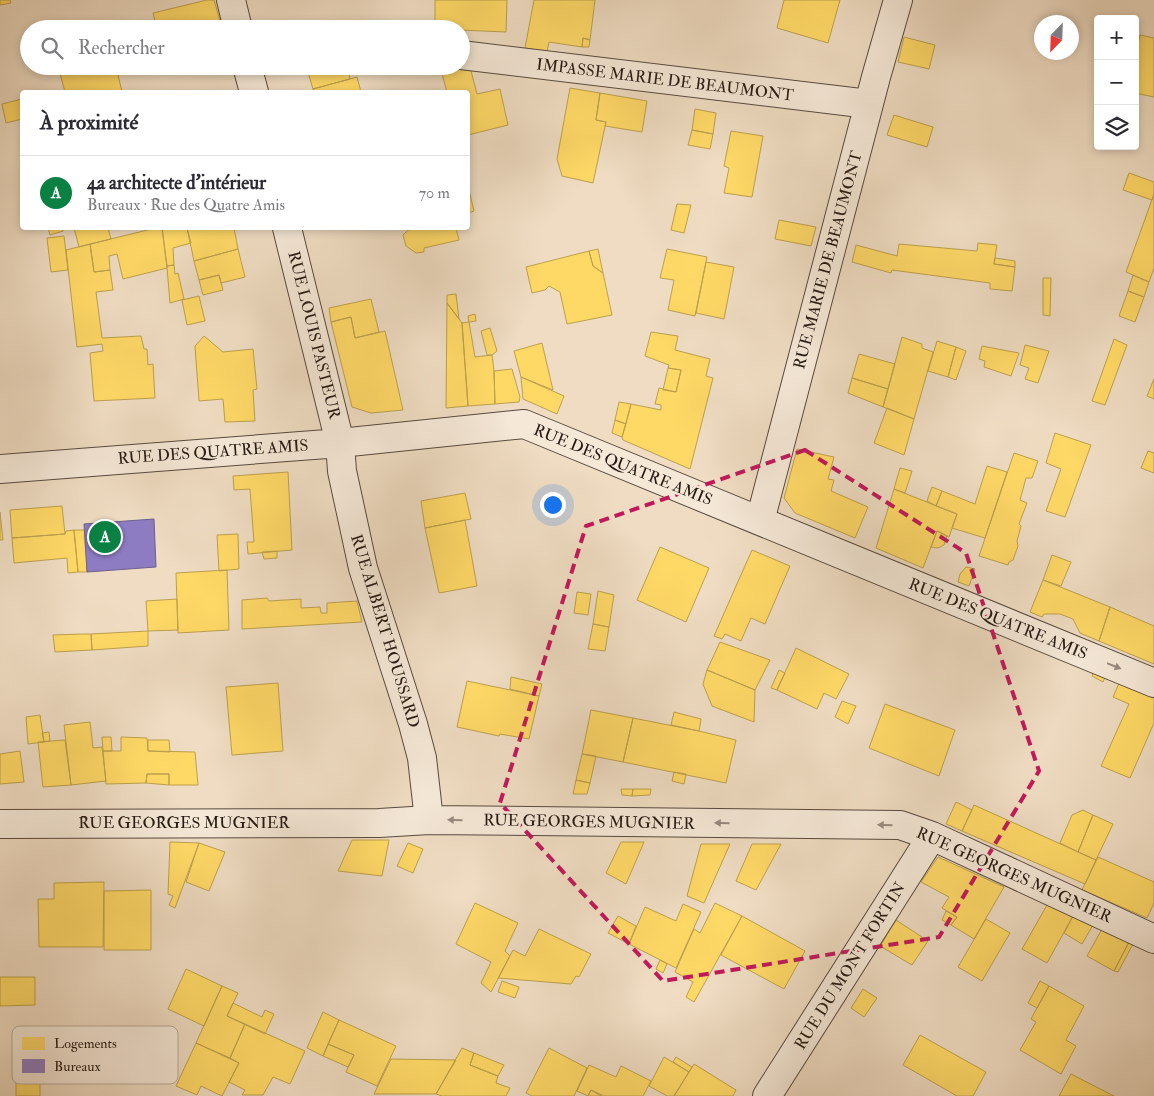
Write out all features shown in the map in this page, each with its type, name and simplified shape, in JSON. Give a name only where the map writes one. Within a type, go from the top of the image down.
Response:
[{"type":"street","points":[[231,0],[236,20]]},
{"type":"street","name":"RUE MARIE DE BEAUMONT","points":[[760,521],[898,0]]},
{"type":"street","name":"IMPASSE MARIE DE BEAUMONT","points":[[470,56],[869,104]]},
{"type":"street","points":[[249,75],[253,90]]},
{"type":"street","name":"RUE LOUIS PASTEUR","points":[[287,230],[340,442]]},
{"type":"street","name":"RUE DES QUATRE AMIS","points":[[0,469],[340,442],[524,424],[1154,682]]},
{"type":"street","name":"RUE ALBERT HOUSSARD","points":[[340,442],[342,471],[362,568],[413,724],[422,758],[429,820]]},
{"type":"street","name":"RUE GEORGES MUGNIER","points":[[0,824],[379,823],[429,820],[900,825],[932,836],[1154,939]]},
{"type":"street","name":"RUE DU MONT FORTIN","points":[[767,1096],[932,836]]},
{"type":"highlighted area","points":[[805,450],[966,553],[1039,771],[939,937],[663,981],[500,803],[586,526]]},
{"type":"building: Logements","points":[[0,0],[10,0],[11,3],[0,5]]},
{"type":"building: Logements","points":[[214,0],[220,20],[155,20],[153,13]]},
{"type":"building: Logements","points":[[435,0],[507,0],[506,32],[470,30],[470,20],[435,20]]},
{"type":"building: Logements","points":[[534,0],[595,0],[590,40],[583,38],[582,47],[549,42],[547,52],[525,48]]},
{"type":"building: Logements","points":[[784,0],[840,0],[828,43],[777,28]]},
{"type":"building: Logements","points":[[1140,35],[1154,38],[1154,97],[1139,94]]},
{"type":"building: Logements","points":[[904,37],[935,45],[929,69],[898,62]]},
{"type":"building: Logements","points":[[583,38],[590,40],[589,47],[582,47]]},
{"type":"building: Logements","points":[[471,71],[477,94],[500,89],[508,125],[470,134],[470,90],[446,90],[442,75],[470,75]]},
{"type":"building: Logements","points":[[60,75],[118,75],[122,90],[64,90]]},
{"type":"building: Logements","points":[[309,75],[349,75],[350,79],[313,89]]},
{"type":"building: Logements","points":[[357,77],[360,90],[313,90]]},
{"type":"building: Logements","points":[[570,88],[600,93],[596,120],[606,122],[593,183],[562,176],[557,159]]},
{"type":"building: Logements","points":[[600,93],[647,101],[642,132],[605,126],[606,122],[596,120]]},
{"type":"building: Logements","points":[[20,100],[20,120],[6,123],[2,104]]},
{"type":"building: Logements","points":[[695,109],[716,113],[713,134],[692,130]]},
{"type":"building: Logements","points":[[894,115],[933,127],[927,147],[887,135]]},
{"type":"building: Logements","points":[[692,130],[713,134],[710,149],[688,145]]},
{"type":"building: Logements","points":[[731,131],[763,136],[752,197],[724,193],[729,168],[724,166]]},
{"type":"building: Logements","points":[[1129,173],[1154,182],[1152,200],[1123,190]]},
{"type":"building: Logements","points":[[470,194],[474,211],[470,212]]},
{"type":"building: Logements","points":[[1154,194],[1154,268],[1149,282],[1126,272]]},
{"type":"building: Logements","points":[[677,204],[691,205],[684,233],[671,230]]},
{"type":"building: Logements","points":[[779,220],[816,227],[811,246],[775,239]]},
{"type":"building: Logements","points":[[49,230],[63,230],[63,231],[50,235]]},
{"type":"building: Logements","points":[[75,230],[109,230],[111,239],[79,247]]},
{"type":"building: Logements","points":[[148,230],[162,230],[167,268],[123,279],[117,254],[109,256],[110,270],[94,272],[90,244]]},
{"type":"building: Logements","points":[[162,230],[188,230],[191,243],[173,248],[174,265],[167,266]]},
{"type":"building: Logements","points":[[187,230],[234,230],[238,249],[194,261]]},
{"type":"building: Logements","points":[[408,230],[456,230],[459,240],[424,248],[424,252],[416,253],[406,246],[403,235]]},
{"type":"building: Logements","points":[[64,236],[68,270],[51,272],[47,238]]},
{"type":"building: Logements","points":[[978,243],[997,245],[994,264],[1015,267],[1012,291],[990,289],[990,283],[892,270],[891,273],[852,262],[856,245],[897,256],[899,244],[977,251]]},
{"type":"building: Logements","points":[[90,244],[94,272],[110,270],[113,290],[96,292],[102,338],[141,336],[144,349],[147,349],[148,365],[153,364],[155,398],[94,401],[90,353],[103,351],[102,344],[77,347],[66,250]]},
{"type":"building: Logements","points":[[238,249],[245,277],[221,283],[219,275],[199,280],[194,261]]},
{"type":"building: Logements","points":[[598,249],[603,273],[593,266],[589,251]]},
{"type":"building: Logements","points":[[667,249],[707,257],[695,316],[668,310],[674,280],[660,278]]},
{"type":"building: Logements","points":[[589,251],[593,266],[603,273],[612,315],[567,324],[560,292],[549,286],[545,290],[532,293],[526,267]]},
{"type":"building: Logements","points":[[995,258],[1015,261],[1015,267],[994,264]]},
{"type":"building: Logements","points":[[706,262],[734,267],[724,319],[696,313]]},
{"type":"building: Logements","points":[[174,265],[175,274],[178,273],[184,299],[170,303],[167,266]]},
{"type":"building: Logements","points":[[219,275],[223,290],[203,295],[199,280]]},
{"type":"building: Logements","points":[[1133,275],[1149,282],[1144,297],[1128,291]]},
{"type":"building: Logements","points":[[1043,278],[1051,278],[1050,316],[1043,315]]},
{"type":"building: Logements","points":[[1128,291],[1144,297],[1135,322],[1119,316]]},
{"type":"building: Logements","points":[[456,294],[459,319],[447,303],[447,295]]},
{"type":"building: Logements","points":[[199,296],[205,321],[187,325],[182,300]]},
{"type":"building: Logements","points":[[371,299],[379,332],[355,338],[351,317],[331,322],[329,308]]},
{"type":"building: Logements","points":[[447,303],[462,323],[468,406],[446,408]]},
{"type":"building: Logements","points":[[475,314],[476,321],[469,322],[468,316]]},
{"type":"building: Logements","points":[[351,317],[355,338],[385,331],[403,410],[371,413],[352,407],[331,322]]},
{"type":"building: Logements","points":[[469,322],[475,357],[492,355],[495,404],[468,406],[462,323]]},
{"type":"building: Logements","points":[[490,328],[497,351],[492,355],[487,355],[481,331]]},
{"type":"building: Logements","points":[[651,332],[678,336],[675,350],[710,359],[706,376],[713,378],[690,469],[623,440],[622,437],[631,404],[661,410],[661,405],[655,404],[659,388],[676,392],[681,370],[668,368],[669,365],[645,356]]},
{"type":"building: Logements","points":[[204,336],[223,352],[253,349],[257,389],[253,390],[255,421],[225,422],[223,399],[199,401],[195,346]]},
{"type":"building: Logements","points":[[902,337],[922,344],[922,348],[933,352],[914,419],[883,407]]},
{"type":"building: Logements","points":[[1114,339],[1127,345],[1105,405],[1092,401]]},
{"type":"building: Logements","points":[[937,341],[956,347],[948,377],[928,371]]},
{"type":"building: Logements","points":[[542,343],[553,390],[521,377],[514,351]]},
{"type":"building: Logements","points":[[1025,345],[1049,351],[1038,383],[1025,379],[1029,368],[1020,365]]},
{"type":"building: Logements","points":[[982,346],[1019,353],[1011,376],[984,367],[985,361],[979,359]]},
{"type":"building: Logements","points":[[956,347],[966,351],[956,380],[948,377]]},
{"type":"building: Logements","points":[[859,354],[895,364],[888,389],[852,378]]},
{"type":"building: Logements","points":[[668,368],[681,370],[676,392],[663,390]]},
{"type":"building: Logements","points":[[512,369],[520,397],[519,402],[495,404],[494,371]]},
{"type":"building: Logements","points":[[521,377],[564,396],[557,414],[523,399]]},
{"type":"building: Logements","points":[[852,378],[888,389],[883,407],[848,393]]},
{"type":"building: Logements","points":[[1154,379],[1154,399],[1147,396]]},
{"type":"building: Logements","points":[[619,402],[631,404],[626,424],[615,420]]},
{"type":"building: Logements","points":[[887,408],[914,419],[904,455],[874,443]]},
{"type":"building: Logements","points":[[615,420],[626,424],[622,437],[612,433]]},
{"type":"building: Logements","points":[[1055,433],[1091,445],[1065,517],[1046,511],[1061,469],[1046,463]]},
{"type":"building: Logements","points":[[797,449],[834,457],[828,479],[834,480],[831,491],[868,507],[855,538],[795,513],[784,498]]},
{"type":"building: Logements","points":[[1148,451],[1154,453],[1154,473],[1141,468]]},
{"type":"building: Logements","points":[[1014,453],[1038,461],[1032,478],[1026,478],[1020,500],[1027,503],[1019,524],[1021,526],[1017,541],[1018,546],[1013,560],[1008,565],[979,556]]},
{"type":"building: Logements","points":[[987,466],[1007,472],[985,538],[952,528],[957,514],[936,506],[942,491],[975,504]]},
{"type":"building: Logements","points":[[900,468],[912,471],[905,493],[894,489]]},
{"type":"building: Logements","points":[[288,472],[292,550],[248,554],[247,542],[254,542],[250,489],[234,490],[233,476]]},
{"type":"building: Logements","points":[[932,487],[942,491],[936,506],[927,501]]},
{"type":"building: Logements","points":[[894,489],[957,514],[949,537],[937,531],[923,568],[876,548]]},
{"type":"building: Logements","points":[[465,493],[471,519],[425,528],[421,501]]},
{"type":"building: Logements","points":[[62,506],[65,534],[12,538],[10,510]]},
{"type":"building: Logements","points":[[0,512],[3,540],[0,540]]},
{"type":"building: Logements","points":[[465,520],[477,586],[439,593],[425,528]]},
{"type":"building: Logements","points":[[74,530],[85,530],[87,572],[78,572]]},
{"type":"building: Logements","points":[[74,530],[78,572],[68,573],[67,558],[14,563],[12,538],[65,534],[66,531]]},
{"type":"building: Logements","points":[[937,531],[947,536],[944,545],[938,548],[931,547]]},
{"type":"building: Logements","points":[[238,534],[239,569],[219,571],[217,535]]},
{"type":"building: Logements","points":[[660,547],[709,568],[686,622],[637,600]]},
{"type":"building: Logements","points":[[752,550],[790,566],[765,624],[751,618],[741,641],[725,634],[722,639],[714,636]]},
{"type":"building: Logements","points":[[277,551],[277,558],[264,559],[262,552]]},
{"type":"building: Logements","points":[[1052,555],[1071,562],[1061,586],[1043,580]]},
{"type":"building: Logements","points":[[966,567],[975,569],[969,586],[958,582],[960,574]]},
{"type":"building: Logements","points":[[227,570],[229,630],[178,633],[176,573]]},
{"type":"building: Logements","points":[[1043,580],[1110,607],[1099,641],[1080,633],[1073,619],[1060,614],[1044,614],[1042,617],[1030,612]]},
{"type":"building: Logements","points":[[598,591],[614,595],[609,627],[593,624]]},
{"type":"building: Logements","points":[[577,592],[591,594],[588,615],[574,613]]},
{"type":"building: Logements","points":[[267,598],[269,601],[301,599],[301,608],[320,607],[321,613],[327,613],[327,603],[357,601],[362,622],[242,629],[242,600]]},
{"type":"building: Logements","points":[[177,599],[178,630],[148,631],[146,601]]},
{"type":"building: Logements","points":[[1110,607],[1154,626],[1154,664],[1099,641]]},
{"type":"building: Logements","points":[[593,624],[609,627],[605,651],[588,649]]},
{"type":"building: Logements","points":[[148,631],[148,646],[92,650],[91,634]]},
{"type":"building: Logements","points":[[91,634],[92,650],[55,652],[53,635]]},
{"type":"building: Logements","points":[[720,642],[770,660],[755,690],[707,670]]},
{"type":"building: Logements","points":[[796,648],[849,674],[836,699],[824,693],[817,709],[777,690]]},
{"type":"building: Logements","points":[[1097,663],[1109,668],[1103,682],[1092,676]]},
{"type":"building: Logements","points":[[707,670],[755,690],[754,722],[712,706],[703,684]]},
{"type":"building: Logements","points":[[779,670],[785,673],[777,690],[771,688]]},
{"type":"building: Logements","points":[[1123,674],[1154,687],[1154,723],[1130,778],[1101,766],[1129,704],[1113,697]]},
{"type":"building: Logements","points":[[511,677],[542,684],[539,696],[510,689]]},
{"type":"building: Logements","points":[[467,681],[539,696],[529,739],[500,734],[499,736],[457,727]]},
{"type":"building: Logements","points":[[278,683],[283,751],[232,755],[226,687]]},
{"type":"building: Logements","points":[[842,701],[856,706],[848,724],[835,717]]},
{"type":"building: Logements","points":[[885,704],[955,730],[939,776],[869,748]]},
{"type":"building: Logements","points":[[591,710],[633,718],[623,762],[582,754]]},
{"type":"building: Logements","points":[[674,712],[701,719],[699,731],[671,725]]},
{"type":"building: Logements","points":[[40,715],[44,742],[28,744],[26,717]]},
{"type":"building: Logements","points":[[633,718],[736,740],[726,783],[623,762]]},
{"type":"building: Logements","points":[[90,722],[93,748],[102,747],[106,781],[71,785],[64,725]]},
{"type":"building: Logements","points":[[49,732],[50,741],[44,742],[42,733]]},
{"type":"building: Logements","points":[[102,737],[111,737],[112,751],[103,751]]},
{"type":"building: Logements","points":[[121,737],[147,738],[148,751],[195,752],[198,785],[169,785],[169,774],[147,774],[146,783],[106,784],[103,751],[121,751]]},
{"type":"building: Logements","points":[[65,740],[71,785],[43,787],[38,742]]},
{"type":"building: Logements","points":[[148,740],[169,740],[170,752],[148,751]]},
{"type":"building: Logements","points":[[20,751],[24,782],[0,784],[0,754]]},
{"type":"building: Logements","points":[[582,754],[596,756],[590,783],[576,780]]},
{"type":"building: Logements","points":[[674,772],[686,774],[684,784],[672,781]]},
{"type":"building: Logements","points":[[147,774],[169,774],[169,785],[146,783]]},
{"type":"building: Logements","points":[[576,780],[590,783],[587,794],[573,794]]},
{"type":"building: Logements","points":[[621,789],[633,789],[632,796],[622,795]]},
{"type":"building: Logements","points":[[633,789],[651,789],[650,795],[632,796]]},
{"type":"building: Logements","points":[[956,802],[972,810],[962,831],[946,824]]},
{"type":"building: Logements","points":[[974,805],[1096,860],[1085,884],[962,831]]},
{"type":"building: Logements","points":[[1083,810],[1093,815],[1078,852],[1060,843],[1072,815]]},
{"type":"building: Logements","points":[[1093,815],[1113,824],[1096,860],[1078,852]]},
{"type":"building: Logements","points":[[352,840],[389,840],[382,876],[338,871]]},
{"type":"building: Logements","points":[[170,842],[199,843],[175,908],[169,905],[173,896],[168,894]]},
{"type":"building: Logements","points":[[621,842],[644,842],[626,884],[606,873]]},
{"type":"building: Logements","points":[[199,843],[225,852],[209,891],[186,882]]},
{"type":"building: Logements","points":[[408,843],[423,849],[413,873],[397,866]]},
{"type":"building: Logements","points":[[701,844],[730,844],[704,903],[687,896]]},
{"type":"building: Logements","points":[[752,844],[781,844],[756,890],[736,881]]},
{"type":"building: Logements","points":[[938,857],[1004,887],[974,939],[951,925],[957,917],[942,908],[949,897],[921,882]]},
{"type":"building: Logements","points":[[1098,857],[1154,882],[1154,903],[1147,918],[1082,890]]},
{"type":"building: Logements","points":[[104,882],[103,947],[39,947],[38,899],[54,899],[54,883]]},
{"type":"building: Logements","points":[[151,890],[151,950],[104,950],[104,891]]},
{"type":"building: Logements","points":[[475,903],[518,923],[505,951],[510,956],[491,992],[481,983],[491,962],[456,944]]},
{"type":"building: Logements","points":[[715,903],[742,916],[694,1002],[686,997],[693,982],[675,972],[694,929],[700,933]]},
{"type":"building: Logements","points":[[683,904],[701,912],[676,968],[629,944],[645,907],[676,921]]},
{"type":"building: Logements","points":[[1047,905],[1073,916],[1047,963],[1022,949]]},
{"type":"building: Logements","points":[[946,911],[957,917],[951,925],[942,920]]},
{"type":"building: Logements","points":[[618,916],[636,926],[629,944],[608,933]]},
{"type":"building: Logements","points":[[742,916],[805,951],[784,989],[721,955]]},
{"type":"building: Logements","points":[[1073,916],[1093,925],[1082,944],[1064,933]]},
{"type":"building: Logements","points":[[986,919],[1010,933],[982,981],[958,967]]},
{"type":"building: Logements","points":[[896,920],[928,941],[912,965],[880,946]]},
{"type":"building: Logements","points":[[539,929],[591,954],[579,977],[576,976],[571,984],[498,978],[513,950],[525,956]]},
{"type":"building: Logements","points":[[1102,929],[1129,942],[1114,971],[1087,956]]},
{"type":"building: Logements","points":[[1129,942],[1133,944],[1118,972],[1114,971]]},
{"type":"building: Logements","points":[[660,960],[667,964],[663,973],[656,969]]},
{"type":"building: Logements","points":[[186,969],[222,986],[204,1026],[168,1009]]},
{"type":"building: Logements","points":[[0,977],[35,977],[35,1005],[0,1006]]},
{"type":"building: Logements","points":[[502,981],[519,987],[515,998],[498,992]]},
{"type":"building: Logements","points":[[1040,981],[1049,986],[1037,1008],[1028,1003]]},
{"type":"building: Logements","points":[[222,986],[238,993],[227,1016],[245,1024],[230,1058],[196,1043]]},
{"type":"building: Logements","points":[[1049,986],[1084,1006],[1066,1040],[1076,1046],[1061,1074],[1020,1050],[1036,1022],[1031,1019]]},
{"type":"building: Logements","points":[[863,989],[877,998],[864,1017],[851,1008]]},
{"type":"building: Logements","points":[[233,1003],[262,1017],[265,1010],[274,1014],[265,1034],[227,1016]]},
{"type":"building: Logements","points":[[323,1012],[339,1020],[323,1056],[307,1048]]},
{"type":"building: Logements","points":[[339,1020],[396,1046],[377,1086],[346,1072],[354,1055],[328,1044]]},
{"type":"building: Logements","points":[[245,1024],[305,1051],[290,1084],[273,1077],[263,1095],[242,1095],[245,1090],[229,1082],[239,1063],[230,1058]]},
{"type":"building: Logements","points":[[920,1035],[986,1072],[973,1096],[957,1096],[903,1065]]},
{"type":"building: Logements","points":[[196,1043],[239,1063],[222,1096],[201,1086],[197,1095],[176,1086]]},
{"type":"building: Logements","points":[[328,1044],[354,1055],[348,1067],[323,1056]]},
{"type":"building: Logements","points":[[462,1048],[474,1053],[470,1065],[498,1076],[496,1083],[510,1088],[506,1096],[442,1096],[436,1094]]},
{"type":"building: Logements","points":[[549,1048],[587,1068],[574,1096],[532,1096],[526,1093]]},
{"type":"building: Logements","points":[[474,1053],[504,1065],[498,1076],[470,1065]]},
{"type":"building: Logements","points":[[664,1057],[689,1072],[674,1096],[667,1096],[649,1086]]},
{"type":"building: Logements","points":[[676,1057],[692,1067],[689,1072],[673,1062]]},
{"type":"building: Logements","points":[[391,1059],[456,1060],[436,1094],[374,1094]]},
{"type":"building: Logements","points":[[694,1064],[736,1090],[733,1096],[674,1096]]},
{"type":"building: Logements","points":[[589,1065],[616,1077],[621,1066],[651,1081],[643,1096],[601,1096],[591,1090],[588,1096],[577,1091]]},
{"type":"building: Logements","points":[[1071,1074],[1114,1096],[1059,1096]]},
{"type":"building: Logements","points":[[16,1084],[40,1084],[40,1096],[16,1096]]},
{"type":"building: Logements","points":[[591,1090],[602,1095],[588,1096]]},
{"type":"building: Bureaux","points":[[154,519],[156,567],[87,572],[84,524]]},
{"type":"place","name":"4a architecte d'intérieur","points":[[105,537]]}]
